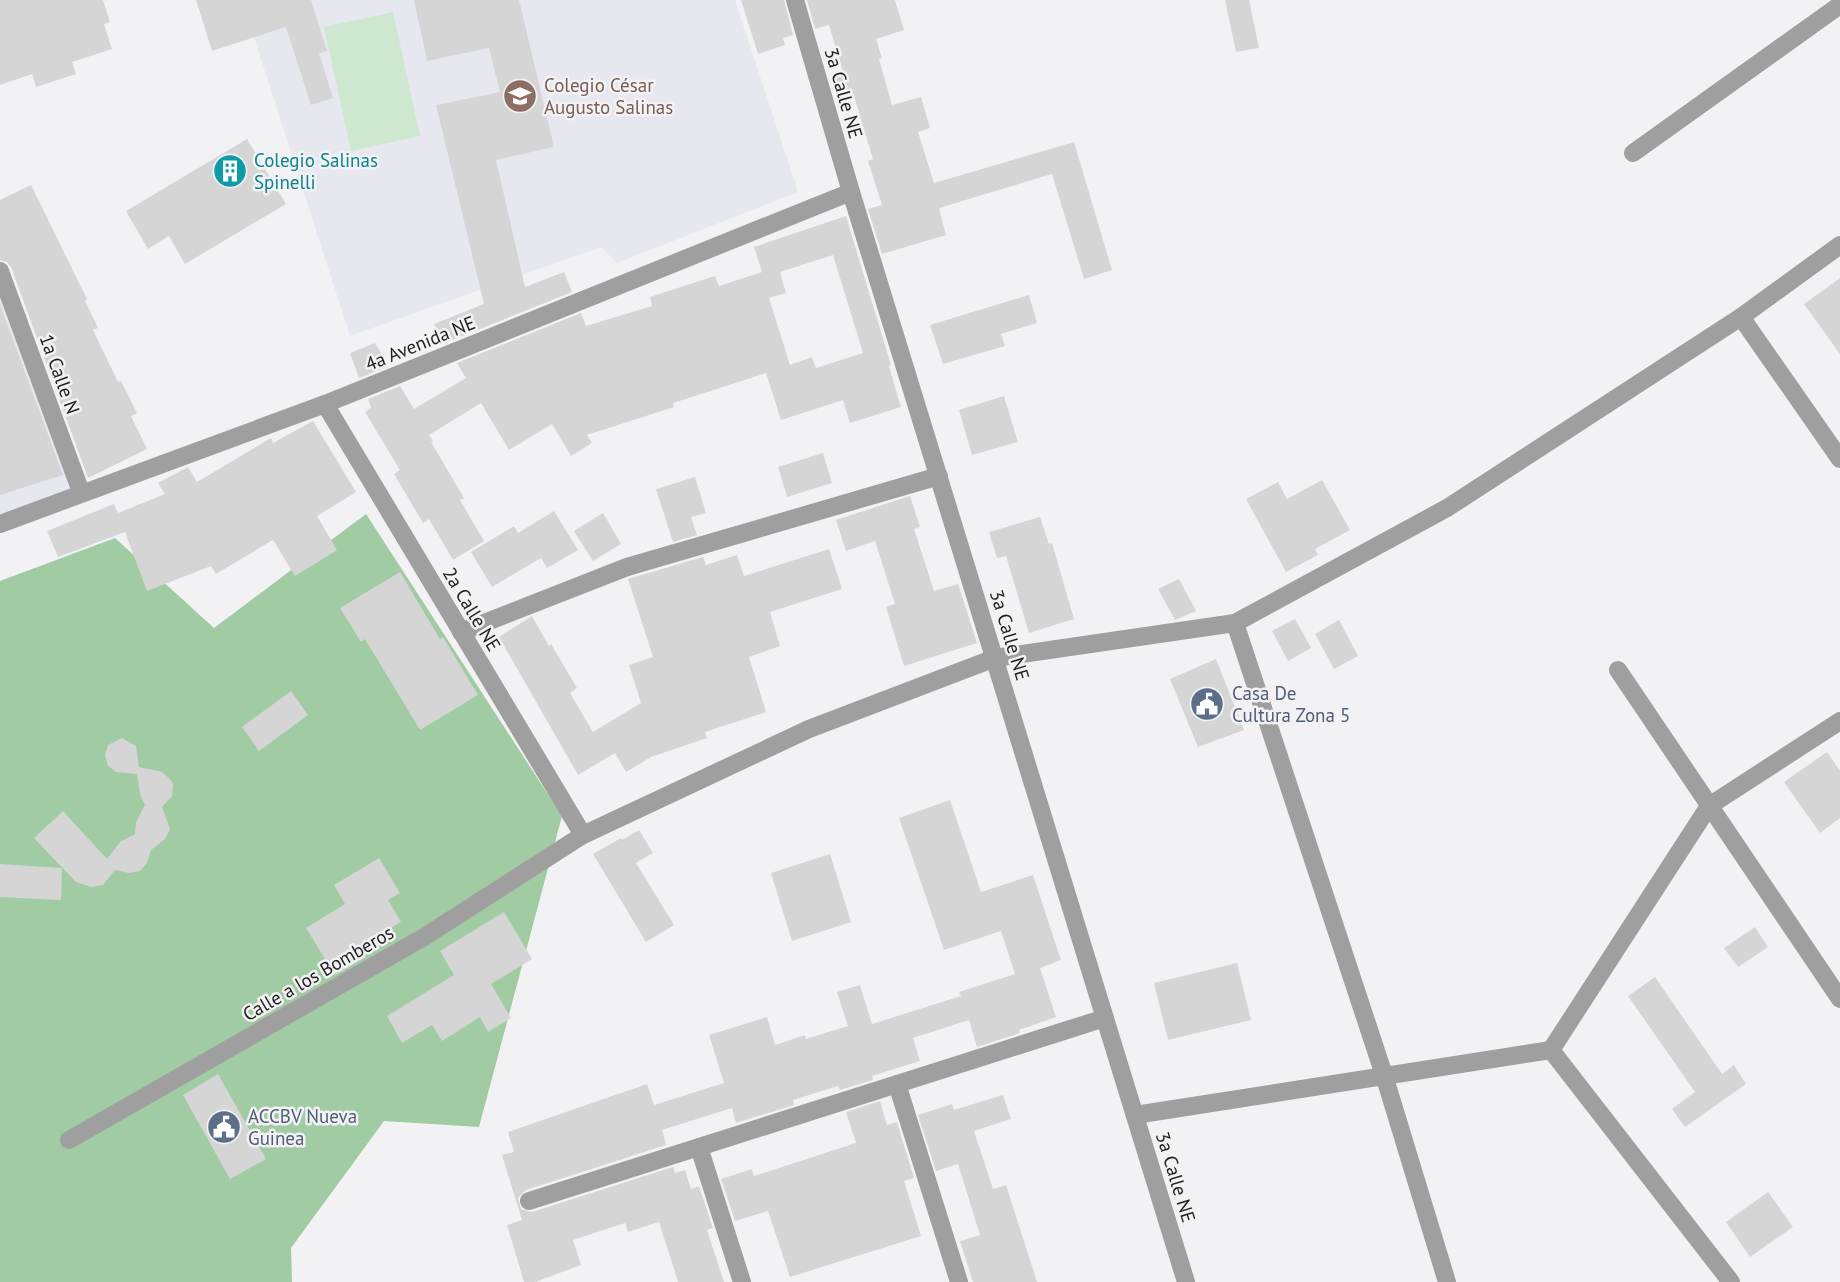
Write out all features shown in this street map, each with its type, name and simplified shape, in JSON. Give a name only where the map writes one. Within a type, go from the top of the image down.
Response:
[{"type":"street","name":"3a Calle NE","points":[[795,0],[851,191],[1186,1282]]},
{"type":"street","points":[[1633,153],[1840,5]]},
{"type":"street","name":"4a Avenida NE","points":[[0,524],[325,404],[851,191]]},
{"type":"street","points":[[1447,1282],[1384,1075],[1235,623],[1447,508],[1741,317],[1840,245]]},
{"type":"street","name":"1a Calle N","points":[[0,271],[81,492]]},
{"type":"street","points":[[1741,317],[1840,459]]},
{"type":"street","name":"2a Calle NE","points":[[325,404],[583,835]]},
{"type":"street","points":[[461,632],[627,566],[939,476]]},
{"type":"street","name":"Calle a los Bomberos","points":[[69,1140],[424,937],[583,835],[809,729],[995,658],[1235,623]]},
{"type":"street","points":[[1618,670],[1840,999]]},
{"type":"street","points":[[1135,1115],[1551,1049],[1709,806],[1840,720]]},
{"type":"street","points":[[529,1201],[1105,1018]]},
{"type":"street","points":[[1551,1049],[1731,1282]]},
{"type":"street","points":[[897,1084],[960,1282]]},
{"type":"street","points":[[699,1147],[742,1282]]},
{"type":"shaded area","name":"Colegio César Augusto Salinas","points":[[242,0],[735,0],[798,192],[617,263],[601,247],[350,336]]},
{"type":"shaded area","points":[[0,276],[77,491],[0,520]]},
{"type":"green space","points":[[393,12],[420,136],[351,151],[324,27]]},
{"type":"green space","points":[[366,514],[562,816],[479,1127],[384,1121],[291,1248],[292,1282],[0,1282],[0,581],[115,538],[214,628]]},
{"type":"building","points":[[0,0],[103,0],[110,22],[104,24],[112,49],[72,62],[76,74],[36,87],[32,74],[0,85]]},
{"type":"building","points":[[196,0],[311,0],[327,51],[319,53],[333,98],[311,105],[286,27],[212,51]]},
{"type":"building","points":[[414,0],[519,0],[554,147],[496,160],[525,287],[564,272],[572,292],[445,343],[434,324],[484,304],[436,105],[500,92],[489,48],[427,61]]},
{"type":"building","points":[[741,0],[784,0],[793,35],[783,38],[785,45],[758,54]]},
{"type":"building","points":[[807,0],[895,0],[904,30],[876,39],[882,58],[879,59],[892,105],[921,97],[930,128],[918,132],[934,183],[1074,142],[1112,270],[1084,279],[1052,174],[939,208],[946,235],[882,254],[868,209],[882,205],[868,161],[873,159],[854,96],[843,99],[836,78],[844,75],[829,25],[815,29]]},
{"type":"building","points":[[1225,0],[1249,0],[1259,48],[1236,52]]},
{"type":"building","name":"Colegio Salinas Spinelli","points":[[247,139],[286,204],[185,264],[169,236],[148,249],[126,211]]},
{"type":"building","points":[[31,185],[87,299],[85,301],[98,328],[93,330],[118,382],[121,381],[137,413],[131,416],[147,449],[88,478],[11,267],[0,260],[0,200]]},
{"type":"building","points":[[846,216],[901,407],[850,423],[843,400],[781,420],[766,373],[587,435],[592,443],[571,456],[552,424],[509,450],[481,403],[429,435],[464,498],[460,500],[484,541],[453,560],[429,519],[423,523],[394,474],[400,470],[365,412],[371,408],[368,399],[400,386],[414,409],[466,378],[457,363],[581,313],[586,326],[652,306],[650,297],[715,276],[719,286],[762,272],[754,247]],"holes":[[[833,255],[863,353],[816,368],[812,357],[790,365],[769,298],[786,293],[780,272]]]},
{"type":"building","points":[[1840,278],[1840,354],[1804,304]]},
{"type":"building","points":[[1029,295],[1037,323],[1001,334],[1005,346],[943,364],[930,325]]},
{"type":"building","points":[[0,304],[63,475],[0,495]]},
{"type":"building","points":[[375,343],[389,366],[359,378],[350,353]]},
{"type":"building","points":[[1004,396],[1018,442],[972,455],[959,410]]},
{"type":"building","points":[[313,421],[356,492],[317,516],[337,550],[295,576],[273,540],[216,574],[211,566],[147,591],[125,532],[58,557],[47,531],[114,504],[118,513],[165,494],[158,483],[188,467],[197,482],[271,438],[273,443]]},
{"type":"building","points":[[823,453],[832,483],[787,497],[778,467]]},
{"type":"building","points":[[695,477],[706,513],[691,517],[697,535],[673,542],[656,489]]},
{"type":"building","points":[[1322,480],[1350,530],[1315,549],[1318,555],[1286,572],[1246,499],[1278,482],[1287,499]]},
{"type":"building","points":[[910,496],[920,527],[914,529],[934,591],[958,584],[977,643],[904,666],[886,607],[895,604],[875,541],[846,551],[836,520]]},
{"type":"building","points":[[554,511],[578,550],[547,568],[541,558],[492,587],[471,552],[514,526],[518,533]]},
{"type":"building","points":[[603,513],[621,544],[593,561],[574,531]]},
{"type":"building","points":[[1040,517],[1049,544],[1052,543],[1074,619],[1029,633],[1006,556],[997,558],[989,532]]},
{"type":"building","points":[[829,549],[842,589],[770,612],[780,646],[749,657],[766,712],[705,732],[707,738],[651,757],[626,772],[615,753],[578,775],[499,637],[532,616],[577,688],[570,693],[593,732],[641,703],[629,665],[653,657],[628,579],[703,557],[706,565],[737,555],[744,576]]},
{"type":"building","points":[[400,572],[440,639],[443,637],[478,695],[420,730],[365,639],[361,642],[340,608]]},
{"type":"building","points":[[1179,579],[1196,611],[1175,620],[1158,589]]},
{"type":"building","points":[[1295,619],[1311,648],[1288,661],[1272,631]]},
{"type":"building","points":[[1339,620],[1358,656],[1334,669],[1315,634]]},
{"type":"building","name":"Casa De Cultura Zona 5","points":[[1216,659],[1244,730],[1198,747],[1170,679]]},
{"type":"building","points":[[291,691],[308,715],[259,751],[242,727]]},
{"type":"building","points":[[122,738],[136,746],[139,767],[162,772],[173,784],[172,796],[162,807],[170,829],[165,839],[151,850],[147,863],[140,871],[129,873],[115,870],[103,885],[91,887],[76,882],[34,838],[63,811],[107,859],[120,842],[135,834],[136,822],[145,805],[137,774],[117,772],[108,766],[105,755],[108,745]]},
{"type":"building","points":[[1827,752],[1840,771],[1840,818],[1820,833],[1784,782]]},
{"type":"building","points":[[950,800],[981,892],[1033,875],[1061,960],[1040,968],[1056,1017],[1019,1030],[1020,1033],[977,1047],[969,1020],[913,1038],[920,1061],[872,1076],[873,1080],[840,1090],[838,1086],[793,1100],[794,1105],[736,1123],[732,1108],[662,1130],[666,1145],[526,1190],[518,1198],[521,1209],[532,1212],[673,1167],[675,1173],[685,1170],[691,1189],[699,1186],[713,1228],[707,1230],[724,1282],[678,1282],[659,1222],[628,1232],[625,1223],[573,1240],[581,1265],[535,1282],[524,1282],[507,1225],[522,1220],[502,1155],[514,1152],[508,1132],[647,1084],[654,1105],[724,1083],[709,1035],[767,1017],[775,1045],[805,1035],[806,1039],[848,1026],[837,992],[860,985],[872,1024],[961,996],[959,992],[1015,974],[1001,931],[944,950],[899,818]]},
{"type":"building","points":[[639,830],[653,853],[636,863],[674,925],[646,942],[593,854]]},
{"type":"building","points":[[830,854],[851,922],[792,941],[771,873]]},
{"type":"building","points":[[379,858],[400,893],[388,900],[401,922],[360,946],[366,957],[335,975],[306,928],[345,904],[334,885]]},
{"type":"building","points":[[0,864],[62,868],[61,900],[0,897]]},
{"type":"building","points":[[504,912],[532,959],[491,984],[511,1018],[488,1032],[480,1017],[442,1041],[432,1025],[402,1043],[387,1016],[454,975],[440,951]]},
{"type":"building","points":[[1755,927],[1768,947],[1738,967],[1724,948]]},
{"type":"building","points":[[1237,963],[1251,1020],[1168,1040],[1154,983]]},
{"type":"building","points":[[1655,977],[1722,1074],[1734,1065],[1746,1084],[1685,1127],[1672,1109],[1695,1092],[1628,996]]},
{"type":"building","name":"ACCBV Nueva Guinea","points":[[218,1074],[266,1159],[230,1179],[183,1095]]},
{"type":"building","points":[[1003,1095],[1011,1119],[974,1131],[993,1189],[1006,1185],[1037,1282],[973,1282],[960,1241],[980,1235],[958,1164],[936,1171],[918,1115],[952,1104],[954,1110]]},
{"type":"building","points":[[880,1101],[887,1125],[897,1122],[914,1178],[904,1181],[921,1236],[790,1277],[768,1211],[735,1221],[721,1179],[752,1169],[754,1176],[856,1143],[846,1112]]},
{"type":"building","points":[[1768,1192],[1793,1227],[1750,1257],[1726,1222]]},
{"type":"place","name":"Colegio César Augusto Salinas","points":[[520,96]]},
{"type":"place","name":"Colegio Salinas Spinelli","points":[[230,171]]},
{"type":"place","name":"Casa De Cultura Zona 5","points":[[1207,704]]},
{"type":"place","name":"ACCBV Nueva Guinea","points":[[224,1127]]}]
